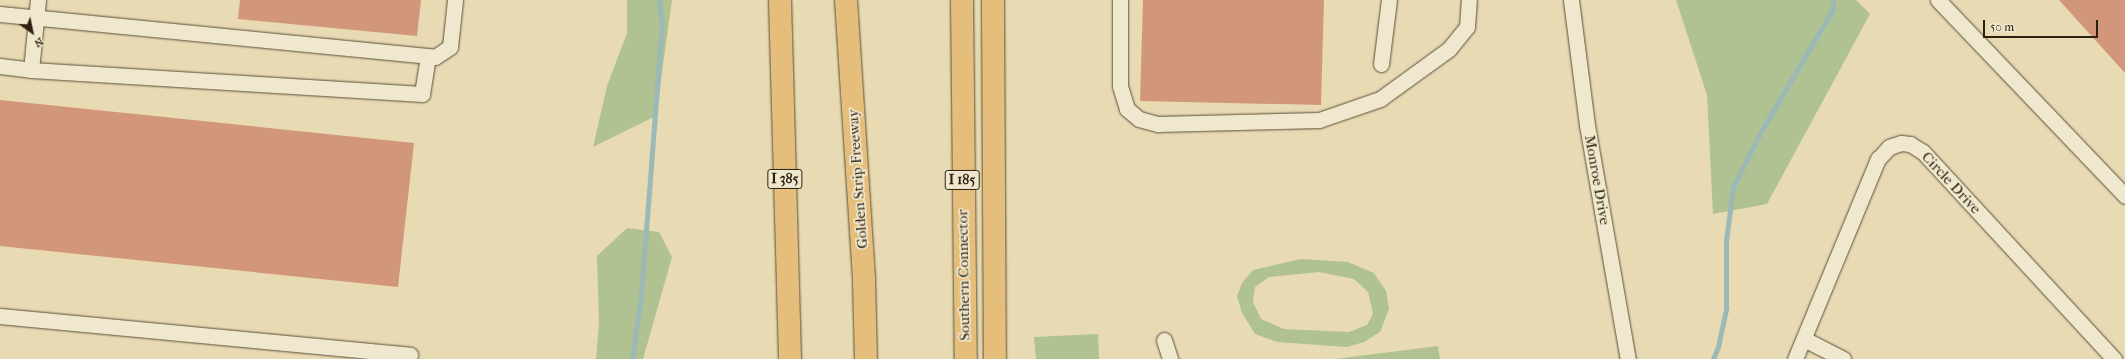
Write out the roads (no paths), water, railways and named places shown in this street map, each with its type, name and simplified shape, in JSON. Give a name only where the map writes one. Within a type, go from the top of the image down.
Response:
[{"type":"highway","name":"I 385","points":[[780,0],[790,359]]},
{"type":"highway","name":"Golden Strip Freeway","points":[[846,0],[864,279],[866,359]]},
{"type":"highway","points":[[852,89],[857,0]]},
{"type":"highway","name":"Southern Connector","points":[[962,0],[962,187],[966,359]]},
{"type":"highway","name":"Southern Connector","points":[[992,0],[995,359]]},
{"type":"street","points":[[32,70],[38,0]]},
{"type":"street","points":[[0,14],[435,57],[450,47],[455,0]]},
{"type":"street","points":[[1120,0],[1120,86],[1127,109],[1139,119],[1158,124],[1320,120],[1380,99],[1449,49],[1467,27],[1469,0]]},
{"type":"street","points":[[1381,64],[1389,0]]},
{"type":"street","name":"Monroe Drive","points":[[1571,0],[1587,125],[1628,359]]},
{"type":"street","points":[[1938,0],[2125,196]]},
{"type":"street","points":[[0,66],[32,70],[422,94],[428,56]]},
{"type":"street","name":"Circle Drive","points":[[1795,359],[1878,159],[1889,146],[1901,142],[1910,144],[1923,152],[2114,359]]},
{"type":"street","points":[[0,316],[410,355]]},
{"type":"street","points":[[1804,339],[1841,358]]},
{"type":"street","points":[[1164,340],[1170,359]]},
{"type":"waterway","points":[[632,359],[641,296],[662,25],[659,0]]},
{"type":"waterway","points":[[1713,359],[1718,347],[1726,308],[1726,241],[1733,187],[1762,130],[1833,9],[1833,0]]}]
